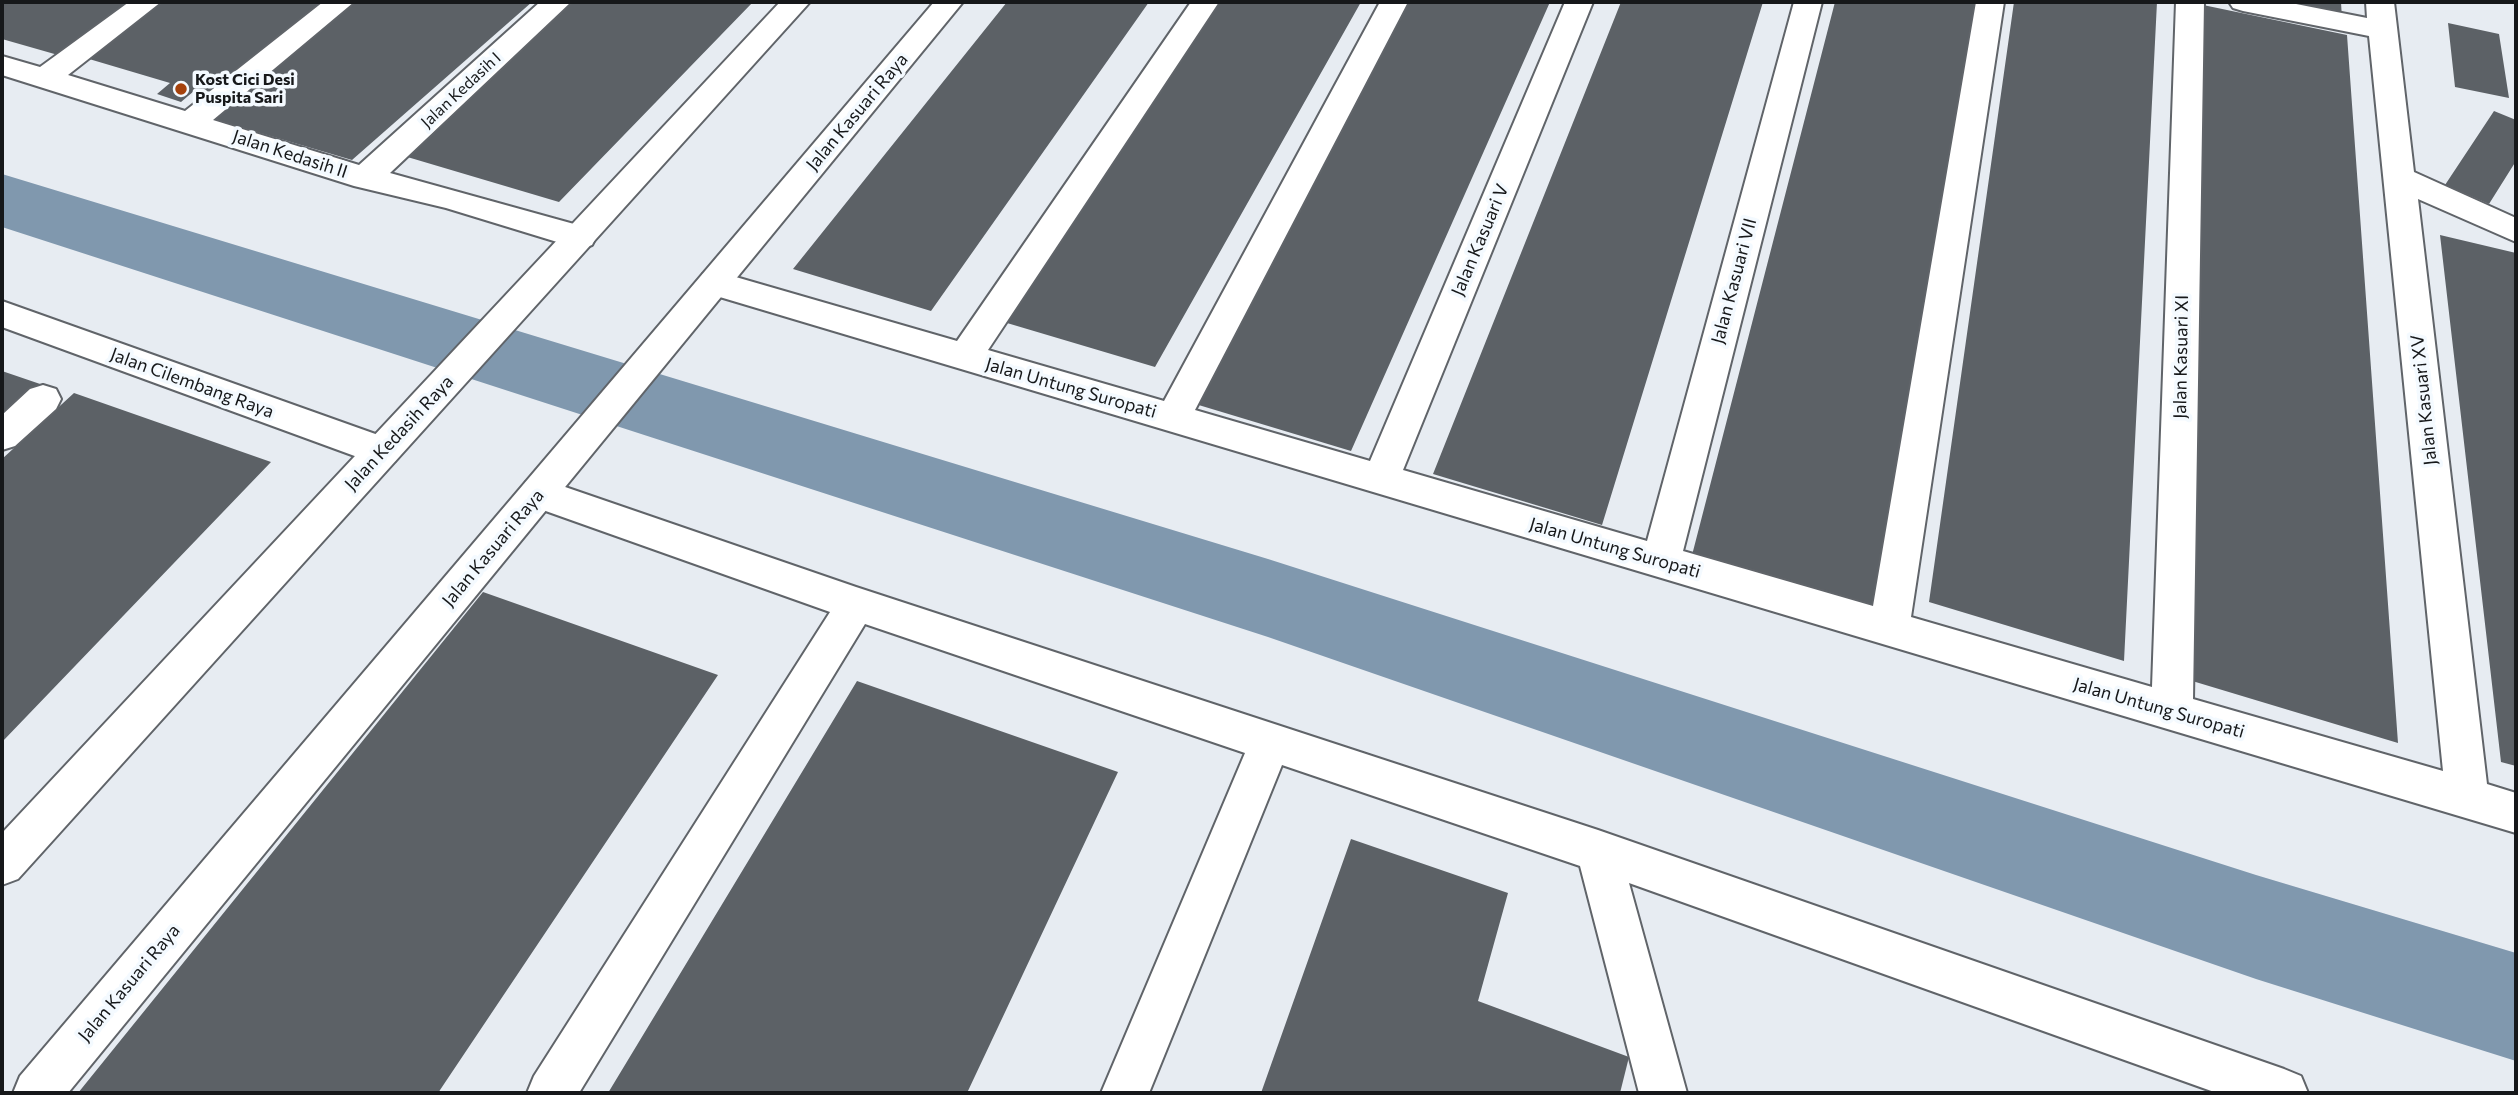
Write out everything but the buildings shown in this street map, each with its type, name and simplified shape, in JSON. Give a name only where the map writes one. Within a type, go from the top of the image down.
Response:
[{"type":"street","points":[[45,78],[147,2]]},
{"type":"street","points":[[191,122],[340,2]]},
{"type":"street","name":"Jalan Kedasih I","points":[[365,178],[557,2]]},
{"type":"street","name":"Jalan Kedasih Raya","points":[[2,864],[796,2]]},
{"type":"street","name":"Jalan Kasuari Raya","points":[[37,1093],[949,2]]},
{"type":"street","points":[[965,357],[1205,2]]},
{"type":"street","points":[[1173,418],[1394,2]]},
{"type":"street","name":"Jalan Kasuari V","points":[[1381,478],[1580,2]]},
{"type":"street","name":"Jalan Kasuari VII","points":[[1661,561],[1808,2]]},
{"type":"street","points":[[1889,628],[1990,2]]},
{"type":"street","name":"Jalan Kasuari XI","points":[[2172,712],[2190,2]]},
{"type":"street","points":[[2243,2],[2381,16]]},
{"type":"street","name":"Jalan Kasuari XV","points":[[2381,16],[2467,798]]},
{"type":"street","name":"Jalan Kedasih II","points":[[2,65],[365,178],[449,198],[569,249]]},
{"type":"street","points":[[2399,178],[2516,231]]},
{"type":"street","name":"Jalan Untung Suropati","points":[[706,293],[965,357],[2516,813]]},
{"type":"street","name":"Jalan Cilembang Raya","points":[[2,314],[395,437]]},
{"type":"street","points":[[2,436],[43,399]]},
{"type":"street","points":[[549,480],[856,604],[1598,851],[2284,1093]]},
{"type":"street","points":[[551,1093],[856,604]]},
{"type":"street","points":[[1125,1093],[1271,741]]},
{"type":"street","points":[[1598,851],[1663,1093]]},
{"type":"waterway","points":[[2,200],[1268,598],[2256,927],[2516,1007]]},
{"type":"place","name":"Kost Cici Desi Puspita Sari","points":[[181,89]]}]
